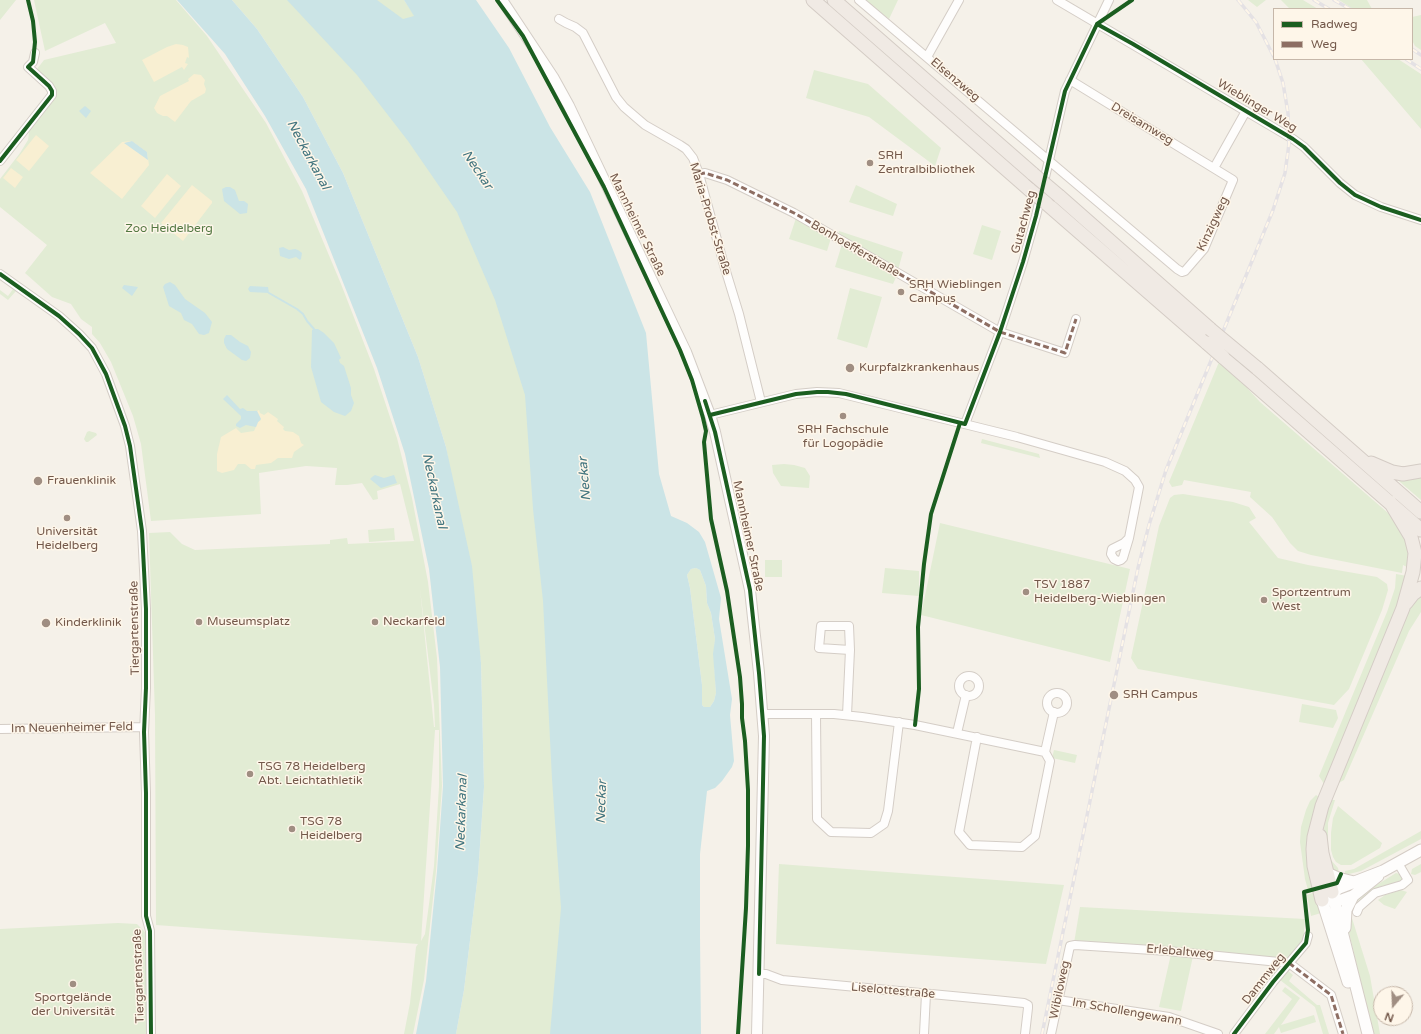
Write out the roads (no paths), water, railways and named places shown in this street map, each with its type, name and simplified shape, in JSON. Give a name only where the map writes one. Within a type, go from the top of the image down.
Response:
[{"type":"highway","points":[[813,0],[1421,530]]},
{"type":"highway","points":[[834,0],[1421,512]]},
{"type":"highway","points":[[1356,455],[1392,472],[1403,474],[1421,471]]},
{"type":"highway","points":[[1330,898],[1314,866],[1314,836],[1327,791],[1403,608],[1417,586],[1414,546],[1408,530],[1390,502]]},
{"type":"highway","points":[[1318,822],[1330,898]]},
{"type":"main road","points":[[1330,898],[1354,882],[1383,871],[1421,850]]},
{"type":"main road","points":[[1330,898],[1342,900],[1353,896],[1383,871]]},
{"type":"main road","points":[[1327,873],[1338,878],[1354,882]]},
{"type":"main road","points":[[1345,941],[1345,914],[1353,896]]},
{"type":"main road","points":[[1330,898],[1345,941],[1367,1034]]},
{"type":"main road","points":[[1330,898],[1348,983],[1367,1034]]},
{"type":"street","name":"Mannheimer Straße","points":[[502,0],[554,77],[686,352],[710,415],[726,478],[750,590],[764,736],[757,1034]]},
{"type":"street","name":"Elsenzweg","points":[[859,0],[1050,161]]},
{"type":"street","points":[[927,57],[959,0]]},
{"type":"street","name":"Wieblinger Weg","points":[[1057,0],[1299,143],[1340,183],[1355,195],[1375,205],[1421,220]]},
{"type":"street","name":"Gutachweg","points":[[965,424],[1000,332],[1024,262],[1050,161],[1065,91],[1108,0]]},
{"type":"street","name":"Maria-Probst-Straße","points":[[559,19],[583,33],[616,97],[624,107],[645,125],[674,140],[686,149],[693,158],[699,174],[739,314],[761,402]]},
{"type":"street","points":[[0,161],[52,95],[52,91],[49,86],[28,67],[33,62],[35,53]]},
{"type":"street","name":"Dreisamweg","points":[[1070,80],[1214,168]]},
{"type":"street","points":[[1214,168],[1246,112]]},
{"type":"street","name":"Kinzigweg","points":[[1050,161],[1182,272],[1185,271],[1204,249],[1234,180],[1214,168]]},
{"type":"street","name":"Bonhoefferstraße","points":[[699,174],[704,173],[727,180],[794,213],[1000,332],[1065,353],[1076,319]]},
{"type":"street","name":"Tiergartenstraße","points":[[0,274],[59,316],[92,348],[106,374],[125,426],[130,446],[142,535],[146,609],[146,688],[144,727],[146,793],[146,916],[150,931],[151,1034]]},
{"type":"street","points":[[710,415],[761,402],[808,393],[839,393],[965,424],[1098,460],[1125,471],[1135,480],[1139,487],[1129,538]]},
{"type":"street","points":[[847,715],[850,650],[849,626],[820,626],[819,648],[850,650]]},
{"type":"street","points":[[957,733],[966,695]]},
{"type":"street","points":[[977,737],[959,832],[970,844],[1022,847],[1035,836],[1050,761],[1046,752],[1054,712]]},
{"type":"street","points":[[762,714],[847,715],[899,722],[1046,752]]},
{"type":"street","points":[[816,714],[817,819],[831,832],[872,833],[884,824],[888,811],[899,722]]},
{"type":"street","name":"Im Neuenheimer Feld","points":[[0,729],[144,727]]},
{"type":"street","points":[[1357,912],[1359,907],[1375,893],[1402,885],[1408,880],[1398,863]]},
{"type":"street","name":"Dammweg","points":[[1234,1034],[1306,943],[1308,936]]},
{"type":"street","name":"Erlebaltweg","points":[[1070,946],[1074,945],[1168,951],[1289,963]]},
{"type":"street","name":"Wibiloweg","points":[[1051,1034],[1070,946]]},
{"type":"street","name":"Dammweg","points":[[1289,963],[1332,995],[1343,1034]]},
{"type":"street","name":"Liselottestraße","points":[[759,974],[766,974],[782,980],[995,1000],[1028,1005],[1025,1034]]},
{"type":"street","points":[[924,1034],[926,994]]},
{"type":"street","name":"Im Schollengewann","points":[[1058,1000],[1169,1017],[1218,1034]]},
{"type":"water","name":"Neckarkanal","points":[[177,0],[232,0],[257,29],[303,97],[343,173],[418,357],[446,447],[472,566],[481,663],[484,787],[478,874],[464,990],[456,1034],[416,1034],[426,981],[437,871],[443,786],[440,667],[429,569],[405,454],[377,368],[306,189],[265,116],[225,54]]},
{"type":"water","name":"Neckar","points":[[287,0],[377,0],[403,19],[414,16],[404,0],[476,0],[509,48],[550,127],[590,192],[646,333],[659,474],[671,516],[687,523],[699,532],[705,542],[721,598],[719,619],[732,699],[730,715],[734,761],[732,767],[722,781],[715,788],[707,791],[700,854],[701,1034],[550,1034],[561,908],[552,779],[543,601],[533,509],[525,395],[495,300],[457,212],[408,141],[357,75]],"holes":[[[696,568],[700,570],[706,586],[707,603],[711,613],[715,639],[713,654],[716,693],[714,701],[710,707],[704,707],[702,705],[702,685],[690,588],[687,575],[691,569]]]},
{"type":"water","points":[[85,106],[91,111],[86,118],[79,111]]},
{"type":"water","points":[[132,141],[147,152],[148,160],[124,143]]},
{"type":"water","points":[[230,187],[235,190],[239,201],[244,201],[248,204],[247,213],[240,214],[224,201],[222,189]]},
{"type":"water","points":[[283,247],[289,250],[298,250],[302,253],[301,259],[300,260],[296,257],[289,259],[280,256],[279,248]]},
{"type":"water","points":[[170,282],[175,285],[185,299],[205,313],[212,322],[209,333],[204,335],[199,334],[192,324],[184,320],[181,313],[169,306],[163,287],[165,284]]},
{"type":"water","points":[[124,285],[138,287],[132,296],[122,288]]},
{"type":"water","points":[[250,286],[268,287],[269,293],[250,292],[248,289]]},
{"type":"water","points":[[318,329],[324,333],[334,343],[341,358],[339,360],[340,363],[344,366],[354,403],[351,411],[345,416],[334,412],[321,402],[311,367],[312,330]]},
{"type":"water","points":[[226,335],[231,335],[248,346],[251,352],[250,358],[246,361],[242,360],[227,349],[224,343]]},
{"type":"water","points":[[227,395],[240,409],[243,408],[247,411],[257,411],[261,419],[256,427],[246,425],[240,428],[236,426],[241,419],[241,416],[223,399]]},
{"type":"water","points":[[375,475],[384,478],[394,475],[397,483],[381,488],[370,479]]},
{"type":"waterway","points":[[269,293],[297,309],[303,314],[314,329]]},
{"type":"railway","points":[[1238,0],[1256,22],[1273,55]]},
{"type":"railway","points":[[1314,0],[1327,8]]},
{"type":"railway","points":[[1334,0],[1348,8]]},
{"type":"railway","points":[[1413,50],[1421,55]]},
{"type":"railway","points":[[1042,1034],[1138,568],[1149,525],[1166,470],[1273,210],[1285,173],[1289,144],[1288,113],[1283,83],[1275,60]]},
{"type":"railway","points":[[1408,60],[1421,69]]},
{"type":"place","name":"SRH Zentralbibliothek","points":[[870,163]]},
{"type":"place","name":"SRH Wieblingen Campus","points":[[901,292]]},
{"type":"place","name":"Kurpfalzkrankenhaus","points":[[850,368]]},
{"type":"place","name":"SRH Fachschule für Logopädie","points":[[843,416]]},
{"type":"place","name":"Frauenklinik","points":[[38,481]]},
{"type":"place","name":"Universität Heidelberg","points":[[67,518]]},
{"type":"place","name":"TSV 1887 Heidelberg-Wieblingen","points":[[1026,592]]},
{"type":"place","name":"Sportzentrum West","points":[[1264,600]]},
{"type":"place","name":"Museumsplatz","points":[[199,622]]},
{"type":"place","name":"Neckarfeld","points":[[375,622]]},
{"type":"place","name":"Kinderklinik","points":[[46,623]]},
{"type":"place","name":"SRH Campus","points":[[1114,695]]},
{"type":"place","name":"TSG 78 Heidelberg Abt. Leichtathletik","points":[[250,774]]},
{"type":"place","name":"TSG 78 Heidelberg","points":[[292,829]]},
{"type":"place","name":"Sportgelände der Universität","points":[[73,984]]},
{"type":"park label","name":"Zoo Heidelberg","points":[[169,229]]}]
